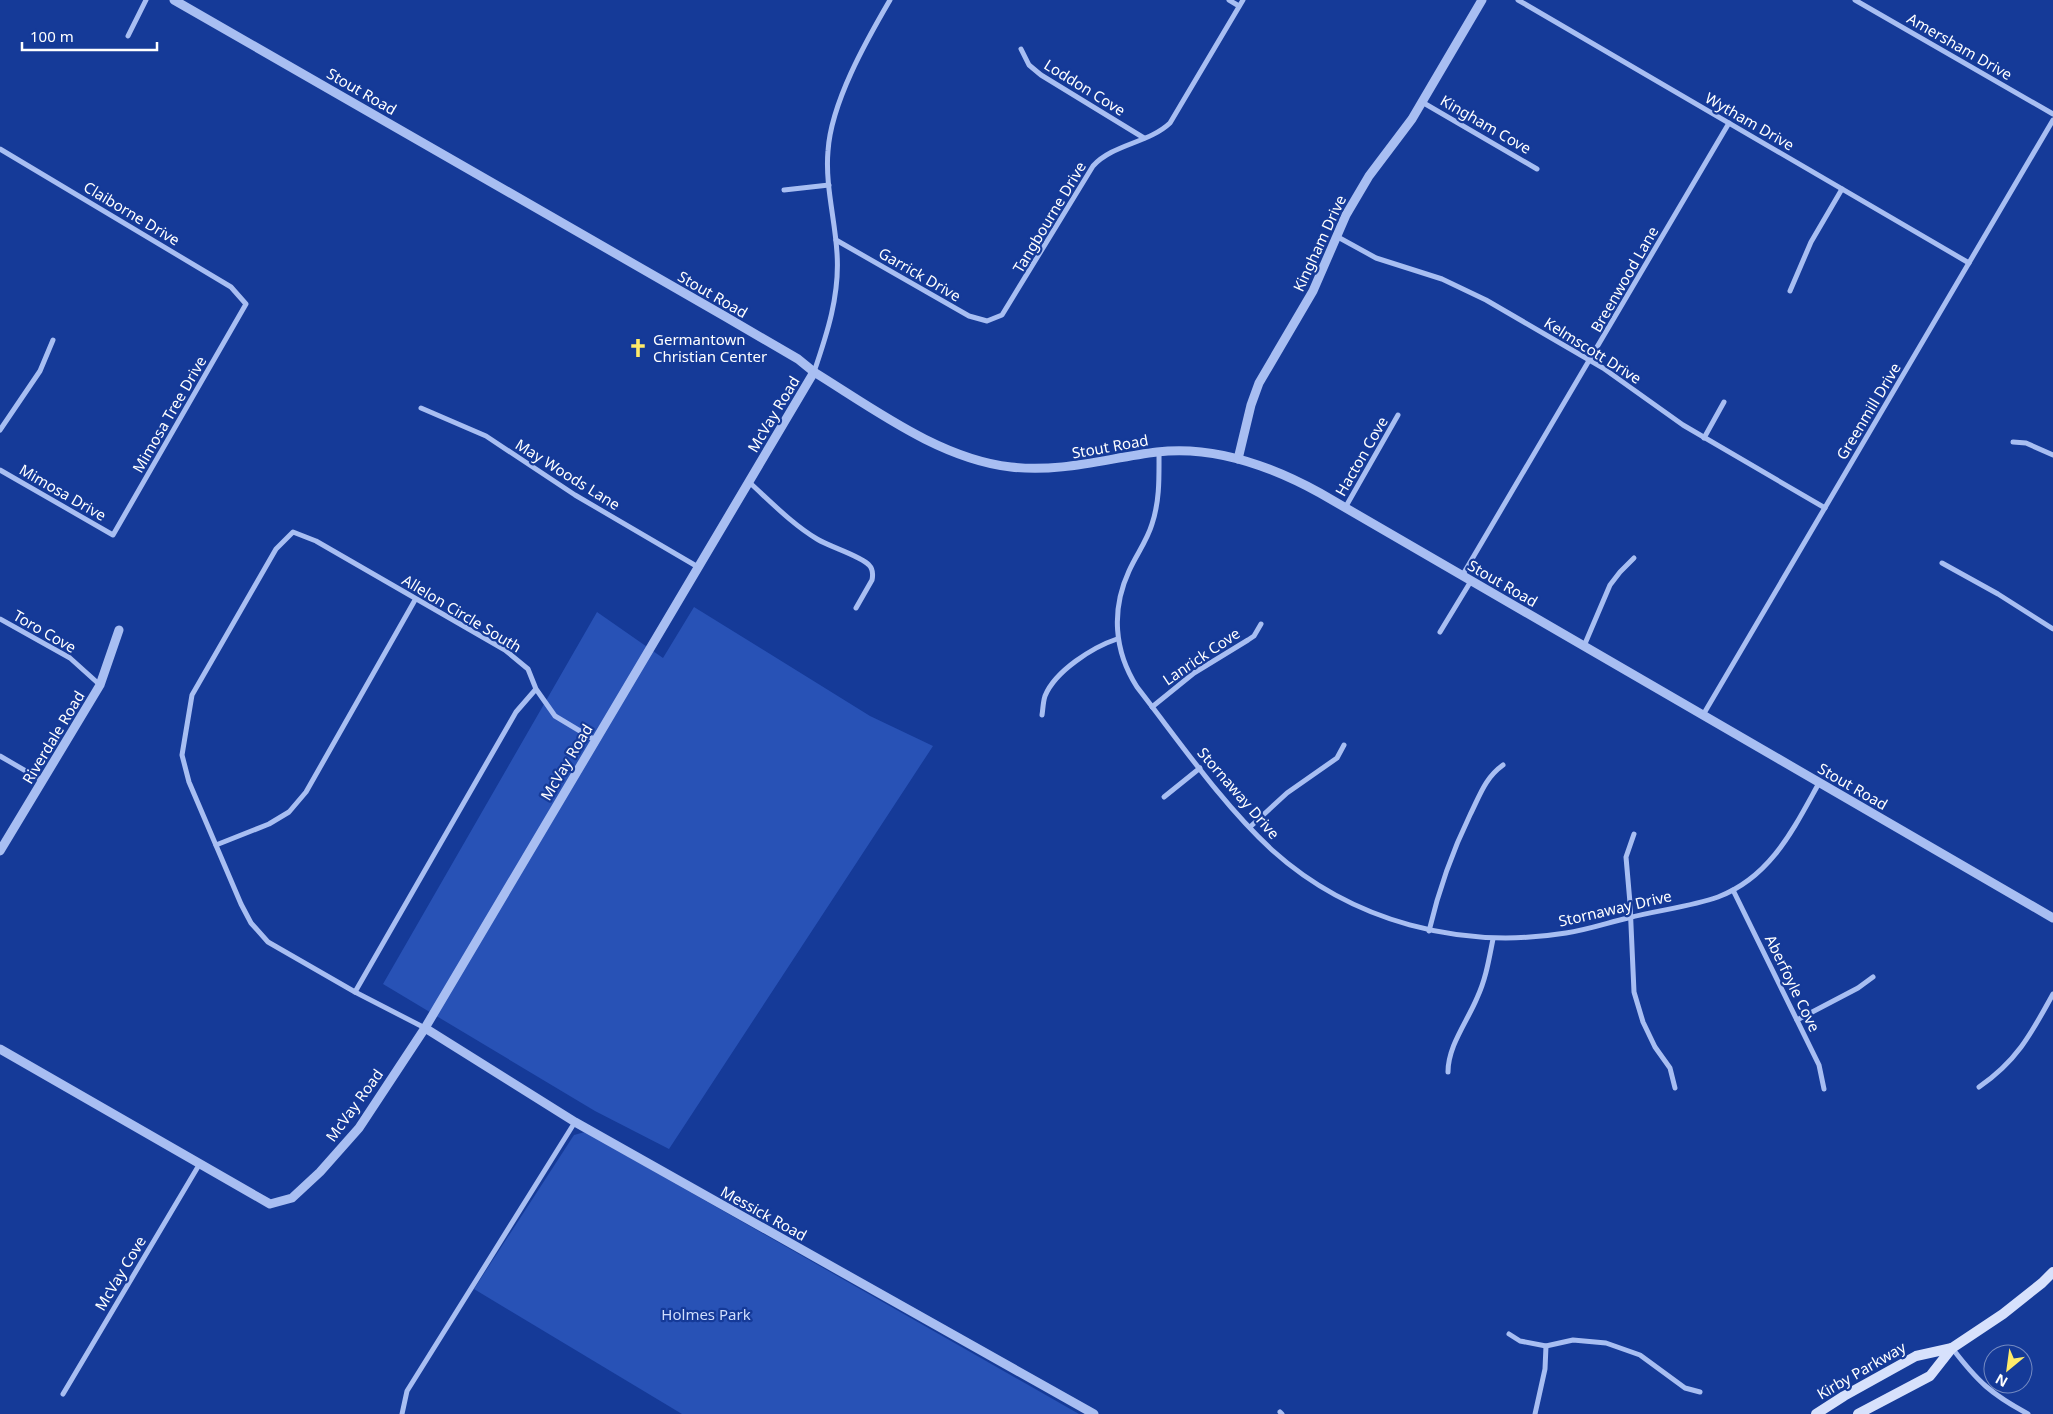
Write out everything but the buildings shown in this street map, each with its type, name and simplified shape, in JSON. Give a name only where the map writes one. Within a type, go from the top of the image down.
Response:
[{"type":"main road","name":"Kirby Parkway","points":[[1858,1414],[1930,1376],[1952,1348],[2003,1314],[2053,1272]]},
{"type":"main road","name":"Kirby Parkway","points":[[1816,1414],[1844,1396],[1916,1356],[1952,1348]]},
{"type":"street","points":[[128,36],[146,0]]},
{"type":"street","name":"Stout Road","points":[[174,0],[726,317],[930,442],[968,458],[987,463],[1030,469],[1052,469],[1159,452],[1192,451],[1238,458],[1279,472],[1345,508],[2053,918]]},
{"type":"street","name":"McVay Road","points":[[0,1049],[199,1165],[270,1204],[292,1198],[320,1172],[359,1128],[425,1028],[814,372],[835,302],[838,270],[829,185],[828,150],[833,123],[857,60],[890,0]]},
{"type":"street","points":[[1229,0],[1239,6]]},
{"type":"street","name":"Tangbourne Drive","points":[[995,320],[1007,310],[1093,166],[1104,157],[1164,129],[1170,123],[1243,0]]},
{"type":"street","name":"Kingham Drive","points":[[1238,458],[1251,406],[1259,383],[1313,290],[1335,236],[1369,176],[1403,133],[1482,0]]},
{"type":"street","name":"Wytham Drive","points":[[1518,0],[1969,263]]},
{"type":"street","name":"Amersham Drive","points":[[1855,0],[2053,114]]},
{"type":"street","name":"Loddon Cove","points":[[1021,49],[1029,65],[1034,70],[1144,138]]},
{"type":"street","name":"Kingham Cove","points":[[1422,102],[1537,168]]},
{"type":"street","name":"Greenmill Drive","points":[[1703,715],[2053,120]]},
{"type":"street","name":"Breenwood Lane","points":[[1462,576],[1729,123]]},
{"type":"street","name":"Claiborne Drive","points":[[0,149],[231,287],[246,304]]},
{"type":"street","points":[[784,190],[829,185]]},
{"type":"street","points":[[1790,291],[1811,242],[1842,189]]},
{"type":"street","name":"Kelmscott Drive","points":[[1335,236],[1376,258],[1442,279],[1471,292],[1618,377],[1666,414],[1825,508]]},
{"type":"street","name":"Garrick Drive","points":[[836,240],[969,316],[987,321],[995,320]]},
{"type":"street","name":"Mimosa Tree Drive","points":[[113,535],[246,304]]},
{"type":"street","points":[[0,430],[40,371],[53,340]]},
{"type":"street","points":[[1704,438],[1724,402]]},
{"type":"street","name":"May Woods Lane","points":[[422,408],[486,436],[574,495],[698,567]]},
{"type":"street","name":"Hacton Cove","points":[[1345,508],[1398,415]]},
{"type":"street","points":[[2014,442],[2026,443],[2053,455]]},
{"type":"street","name":"Stornaway Drive","points":[[1159,452],[1159,482],[1156,507],[1148,536],[1129,570],[1121,592],[1118,609],[1120,652],[1130,676],[1152,707],[1250,827],[1287,862],[1324,889],[1383,917],[1428,931],[1493,939],[1532,938],[1568,933],[1705,901],[1733,890],[1755,876],[1774,857],[1793,829],[1819,783]]},
{"type":"street","name":"Mimosa Drive","points":[[0,470],[113,535]]},
{"type":"street","points":[[749,482],[810,534],[829,546],[860,559],[869,566],[873,575],[872,580],[856,608]]},
{"type":"street","name":"Allelon Circle South","points":[[216,845],[189,782],[182,755],[192,695],[276,549],[293,532],[316,541],[415,600],[505,650],[528,669],[536,689],[555,716],[595,740]]},
{"type":"street","points":[[1584,646],[1610,585],[1634,558]]},
{"type":"street","points":[[1942,563],[1998,594],[2053,629]]},
{"type":"street","points":[[1440,632],[1471,581]]},
{"type":"street","points":[[415,600],[306,792],[290,812],[269,824],[216,845],[248,917],[268,942],[355,992],[425,1028]]},
{"type":"street","name":"Toro Cove","points":[[0,619],[70,658],[100,685]]},
{"type":"street","name":"Lanrick Cove","points":[[1152,707],[1194,673],[1254,636],[1261,624]]},
{"type":"street","name":"Riverdale Road","points":[[0,851],[100,685],[119,630]]},
{"type":"street","points":[[1042,715],[1045,697],[1055,681],[1078,660],[1095,648],[1118,638]]},
{"type":"street","points":[[355,992],[516,712],[536,689]]},
{"type":"street","points":[[1250,827],[1287,793],[1337,758],[1344,745]]},
{"type":"street","points":[[0,756],[43,781]]},
{"type":"street","points":[[1428,931],[1444,874],[1455,845],[1488,778],[1504,765]]},
{"type":"street","points":[[1164,797],[1200,768]]},
{"type":"street","points":[[1634,834],[1626,857],[1636,1000],[1646,1031],[1670,1068],[1675,1088]]},
{"type":"street","name":"Aberfoyle Cove","points":[[1733,890],[1819,1065],[1824,1089]]},
{"type":"street","points":[[1448,1072],[1449,1056],[1473,1009],[1483,984],[1493,939]]},
{"type":"street","points":[[1797,1020],[1858,988],[1873,977]]},
{"type":"street","points":[[1979,1087],[2015,1057],[2053,994]]},
{"type":"street","name":"Messick Road","points":[[425,1028],[575,1122],[1094,1414]]},
{"type":"street","points":[[402,1414],[407,1391],[575,1122]]},
{"type":"street","name":"McVay Cove","points":[[63,1394],[199,1165]]},
{"type":"street","points":[[1509,1334],[1520,1341],[1546,1346],[1573,1340],[1606,1343],[1640,1355],[1685,1388],[1700,1392]]},
{"type":"street","points":[[1535,1414],[1545,1369],[1546,1346]]},
{"type":"street","points":[[1952,1348],[1973,1375],[1987,1389],[2028,1414]]},
{"type":"green space","points":[[694,607],[870,716],[933,746],[669,1149],[595,1111],[383,984],[597,612],[663,658]]},
{"type":"green space","name":"Holmes Park","points":[[585,1132],[1079,1414],[682,1414],[474,1289],[574,1135]]},
{"type":"place","name":"Germantown Christian Center","points":[[638,348]]}]
